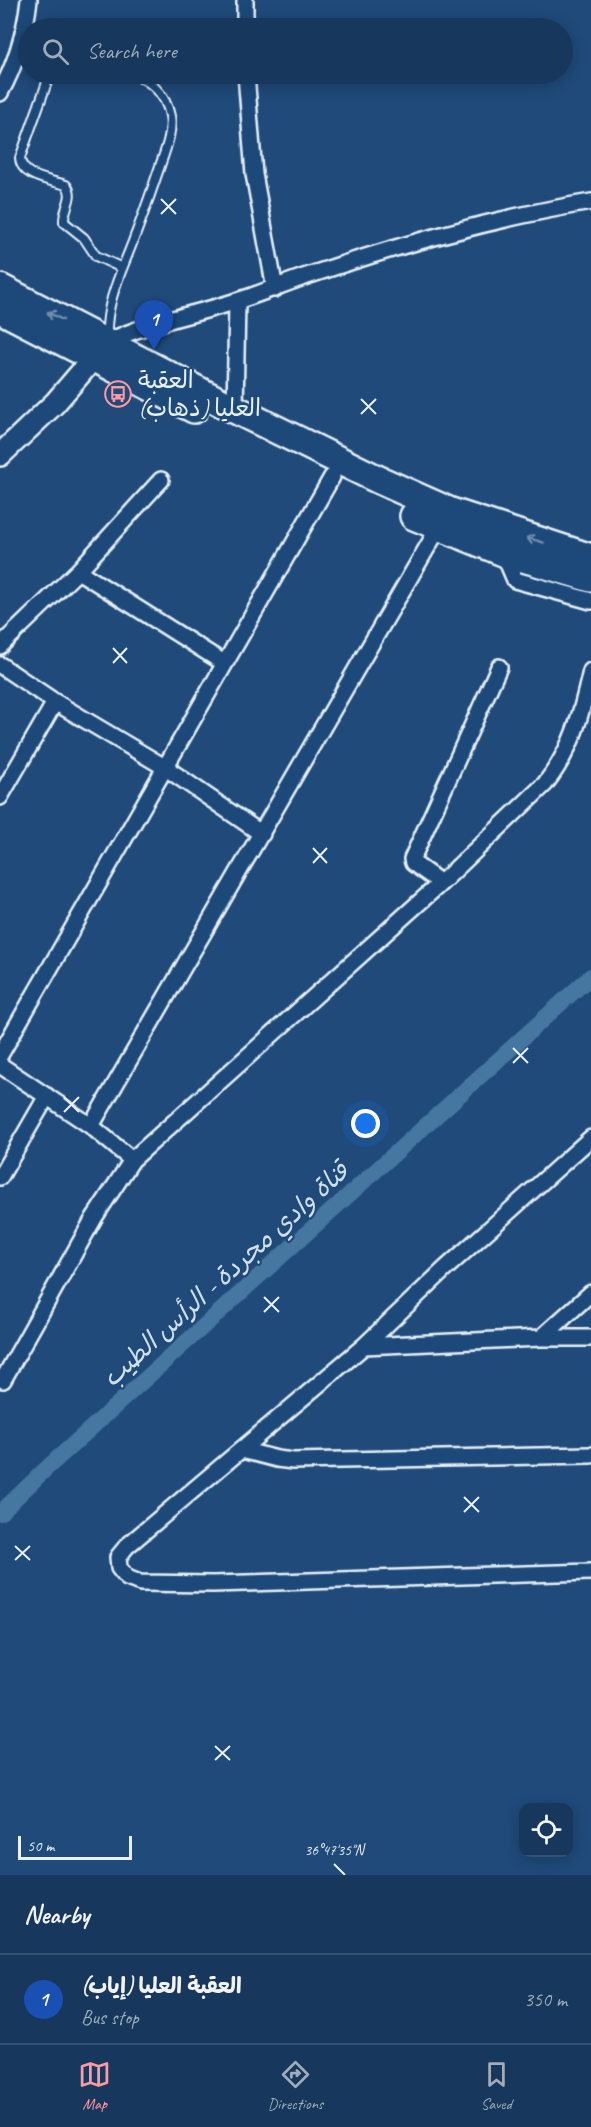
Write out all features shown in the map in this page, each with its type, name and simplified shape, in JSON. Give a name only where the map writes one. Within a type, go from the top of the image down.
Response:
[{"type":"highway","points":[[0,288],[101,350],[332,477],[439,527],[504,552],[591,578]]},
{"type":"highway","points":[[0,309],[101,350],[235,410],[451,512],[591,558]]},
{"type":"street","points":[[26,18],[29,0]]},
{"type":"street","points":[[245,0],[245,18]]},
{"type":"street","points":[[0,93],[11,73],[18,48]]},
{"type":"street","points":[[247,84],[254,174],[276,289]]},
{"type":"street","points":[[0,455],[56,404],[101,350],[132,330],[276,289],[308,276],[438,235],[511,217],[590,207]]},
{"type":"street","points":[[235,410],[237,301]]},
{"type":"street","points":[[0,1055],[332,477]]},
{"type":"street","points":[[0,646],[78,571],[161,480]]},
{"type":"street","points":[[91,1126],[439,527]]},
{"type":"street","points":[[504,552],[515,580],[591,601]]},
{"type":"street","points":[[78,571],[224,663]]},
{"type":"street","points":[[0,665],[55,702],[166,768],[262,834]]},
{"type":"street","points":[[441,883],[413,863],[412,859],[499,667]]},
{"type":"street","points":[[3,1380],[100,1209],[132,1160],[441,883],[516,812],[559,765],[577,726],[591,671]]},
{"type":"street","points":[[0,797],[55,702]]},
{"type":"street","points":[[0,1065],[91,1126],[132,1160]]},
{"type":"street","points":[[0,1177],[46,1096]]},
{"type":"street","points":[[591,1137],[446,1268],[364,1346],[127,1546],[118,1557],[119,1568],[127,1578],[140,1583],[213,1584],[591,1572]]},
{"type":"street","points":[[541,1338],[591,1293]]},
{"type":"street","points":[[364,1346],[591,1338]]},
{"type":"street","points":[[242,1450],[293,1461],[591,1455]]},
{"type":"lane","points":[[46,84],[24,147],[21,164],[30,173],[69,188],[71,194],[64,222],[84,238],[96,256],[122,268]]},
{"type":"lane","points":[[101,350],[115,287],[143,217],[167,144],[170,126],[168,109],[158,91],[151,84]]},
{"type":"waterway","name":"قناة وادي مجردة - الرأس الطيب","points":[[0,1513],[591,976]]},
{"type":"place","name":"العقبة العليا (إياب)","points":[[154,350]]},
{"type":"place","name":"العقبة العليا (ذهاب)","points":[[118,394]]}]
